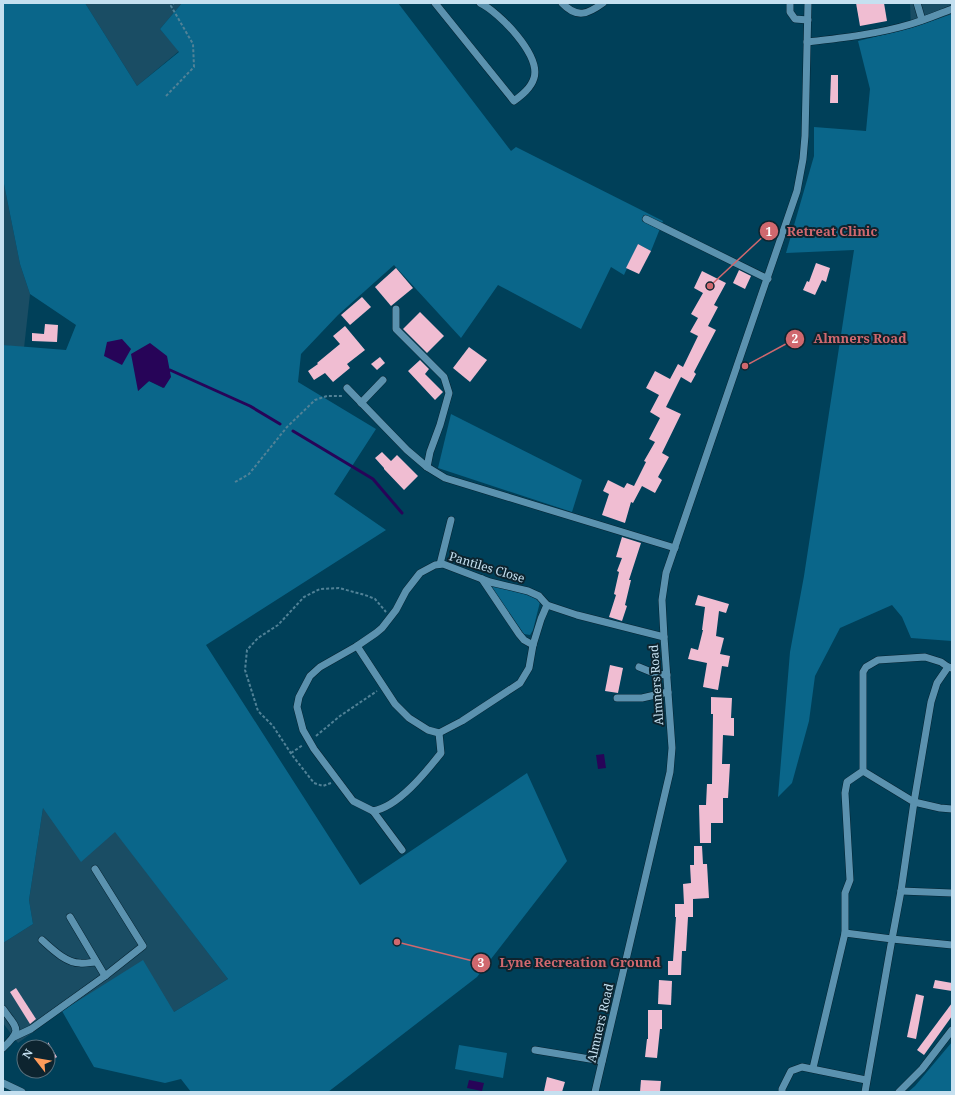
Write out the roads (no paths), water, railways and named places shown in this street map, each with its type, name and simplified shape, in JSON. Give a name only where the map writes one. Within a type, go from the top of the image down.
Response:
[{"type":"street","points":[[435,3],[514,101],[527,90],[534,78],[535,72],[532,59],[508,25],[492,10],[480,3]]},
{"type":"street","points":[[562,3],[571,11],[582,14],[603,3]]},
{"type":"street","points":[[790,3],[790,12],[795,19],[808,20]]},
{"type":"street","name":"Almners Road","points":[[595,1092],[670,772],[672,748],[662,600],[666,573],[721,410],[768,279],[800,180],[805,136],[808,3]]},
{"type":"street","points":[[917,3],[922,20]]},
{"type":"street","points":[[807,42],[841,38],[893,28],[922,20],[952,9]]},
{"type":"street","points":[[646,219],[768,279]]},
{"type":"street","points":[[396,310],[396,329],[444,377],[449,393],[440,425],[430,452],[428,467]]},
{"type":"street","points":[[361,403],[383,380]]},
{"type":"street","points":[[347,388],[407,450],[428,467],[445,478],[675,548]]},
{"type":"street","points":[[440,564],[451,520]]},
{"type":"street","name":"Pantiles Close","points":[[373,811],[353,801],[314,749],[303,730],[297,707],[299,697],[310,676],[320,667],[376,634],[392,616],[406,590],[420,573],[435,565],[443,564],[482,579],[528,591],[539,596],[547,605],[577,615],[664,636]]},
{"type":"street","points":[[482,579],[519,634],[524,640],[533,645]]},
{"type":"street","points":[[357,646],[395,704],[409,718],[428,730],[439,733],[462,721],[520,683],[530,668],[533,645],[547,605]]},
{"type":"street","points":[[863,771],[863,672],[866,667],[878,660],[925,658],[941,662],[950,668],[938,684],[931,702],[901,891],[865,1092]]},
{"type":"street","points":[[639,667],[656,674],[667,675]]},
{"type":"street","points":[[617,698],[642,698],[668,692]]},
{"type":"street","points":[[402,850],[373,811],[388,806],[423,775],[441,753],[439,733]]},
{"type":"street","points":[[863,771],[914,802],[952,809]]},
{"type":"street","points":[[812,1068],[845,933],[845,893],[850,880],[845,793],[847,782],[863,771]]},
{"type":"street","points":[[3,1048],[14,1038],[31,1029],[105,976],[143,946],[95,869]]},
{"type":"street","points":[[901,891],[952,893]]},
{"type":"street","points":[[70,918],[105,976]]},
{"type":"street","points":[[845,933],[952,945]]},
{"type":"street","points":[[42,940],[69,961],[80,964],[96,962]]},
{"type":"street","points":[[3,1009],[16,1027],[14,1038]]},
{"type":"street","points":[[899,1092],[922,1069],[952,1030]]},
{"type":"street","points":[[535,1050],[602,1061]]},
{"type":"street","points":[[782,1092],[791,1071],[802,1067],[866,1080]]},
{"type":"street","points":[[3,1083],[22,1092]]},
{"type":"waterway","points":[[170,370],[250,406],[280,424]]},
{"type":"waterway","points":[[293,431],[373,479],[402,513]]},
{"type":"place","name":"Retreat Clinic","points":[[710,286]]},
{"type":"place","name":"Almners Road","points":[[745,366]]},
{"type":"place","name":"Lyne Recreation Ground","points":[[397,942]]}]
